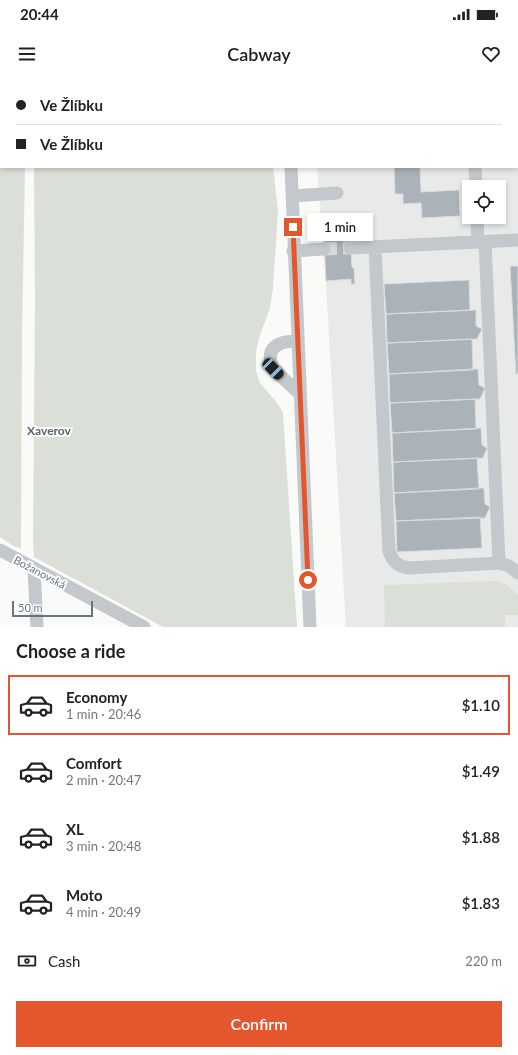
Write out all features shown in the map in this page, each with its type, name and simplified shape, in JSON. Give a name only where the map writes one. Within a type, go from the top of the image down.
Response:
[{"type":"street","points":[[291,168],[293,247],[310,627]]},
{"type":"street","points":[[475,168],[476,180]]},
{"type":"street","points":[[292,196],[337,193]]},
{"type":"street","points":[[478,224],[482,242],[499,563]]},
{"type":"street","points":[[350,244],[375,247],[518,240]]},
{"type":"street","points":[[293,247],[324,246]]},
{"type":"street","points":[[375,247],[390,555],[395,563],[409,568],[499,563],[509,566],[518,573]]},
{"type":"street","points":[[298,341],[287,341],[279,344],[272,351],[270,359],[273,369],[300,394]]},
{"type":"street","name":"Božanovská","points":[[0,550],[144,627]]},
{"type":"street","points":[[34,569],[37,627]]},
{"type":"shaded area","points":[[0,168],[25,168],[22,337],[21,548],[15,547],[0,537]]},
{"type":"shaded area","points":[[34,168],[273,168],[278,211],[273,288],[270,308],[259,338],[256,352],[256,371],[260,383],[278,404],[283,413],[297,627],[163,627],[34,557]]},
{"type":"shaded area","points":[[317,168],[518,168],[518,627],[346,627],[326,285]]},
{"type":"shaded area","points":[[497,581],[506,584],[518,595],[518,615],[505,615],[505,627],[385,627],[384,585]]},
{"type":"building","points":[[394,168],[420,168],[421,192],[459,190],[460,216],[422,218],[421,203],[403,204],[403,194],[395,194]]},
{"type":"building","points":[[348,225],[350,253],[352,267],[354,269],[355,284],[351,284],[351,279],[326,281],[324,239],[322,239],[321,226]]},
{"type":"building","points":[[510,266],[518,266],[518,374],[516,374]]},
{"type":"building","points":[[469,280],[470,310],[386,314],[384,284]]},
{"type":"building","points":[[476,310],[476,326],[482,329],[477,339],[387,343],[386,314]]},
{"type":"building","points":[[472,339],[473,370],[389,374],[387,343]]},
{"type":"building","points":[[478,369],[479,385],[485,388],[480,399],[390,403],[389,374]]},
{"type":"building","points":[[475,399],[476,429],[392,433],[390,403]]},
{"type":"building","points":[[481,428],[482,445],[487,448],[483,458],[393,462],[392,433]]},
{"type":"building","points":[[477,458],[479,489],[394,493],[393,462]]},
{"type":"building","points":[[484,488],[485,504],[490,507],[485,518],[396,521],[394,493]]},
{"type":"building","points":[[480,517],[482,548],[397,552],[396,521]]},
{"type":"tunnel","points":[[324,249],[350,248]]},
{"type":"district","name":"Xaverov","points":[[49,430]]},
{"type":"route","points":[[293,227],[308,580]]}]
